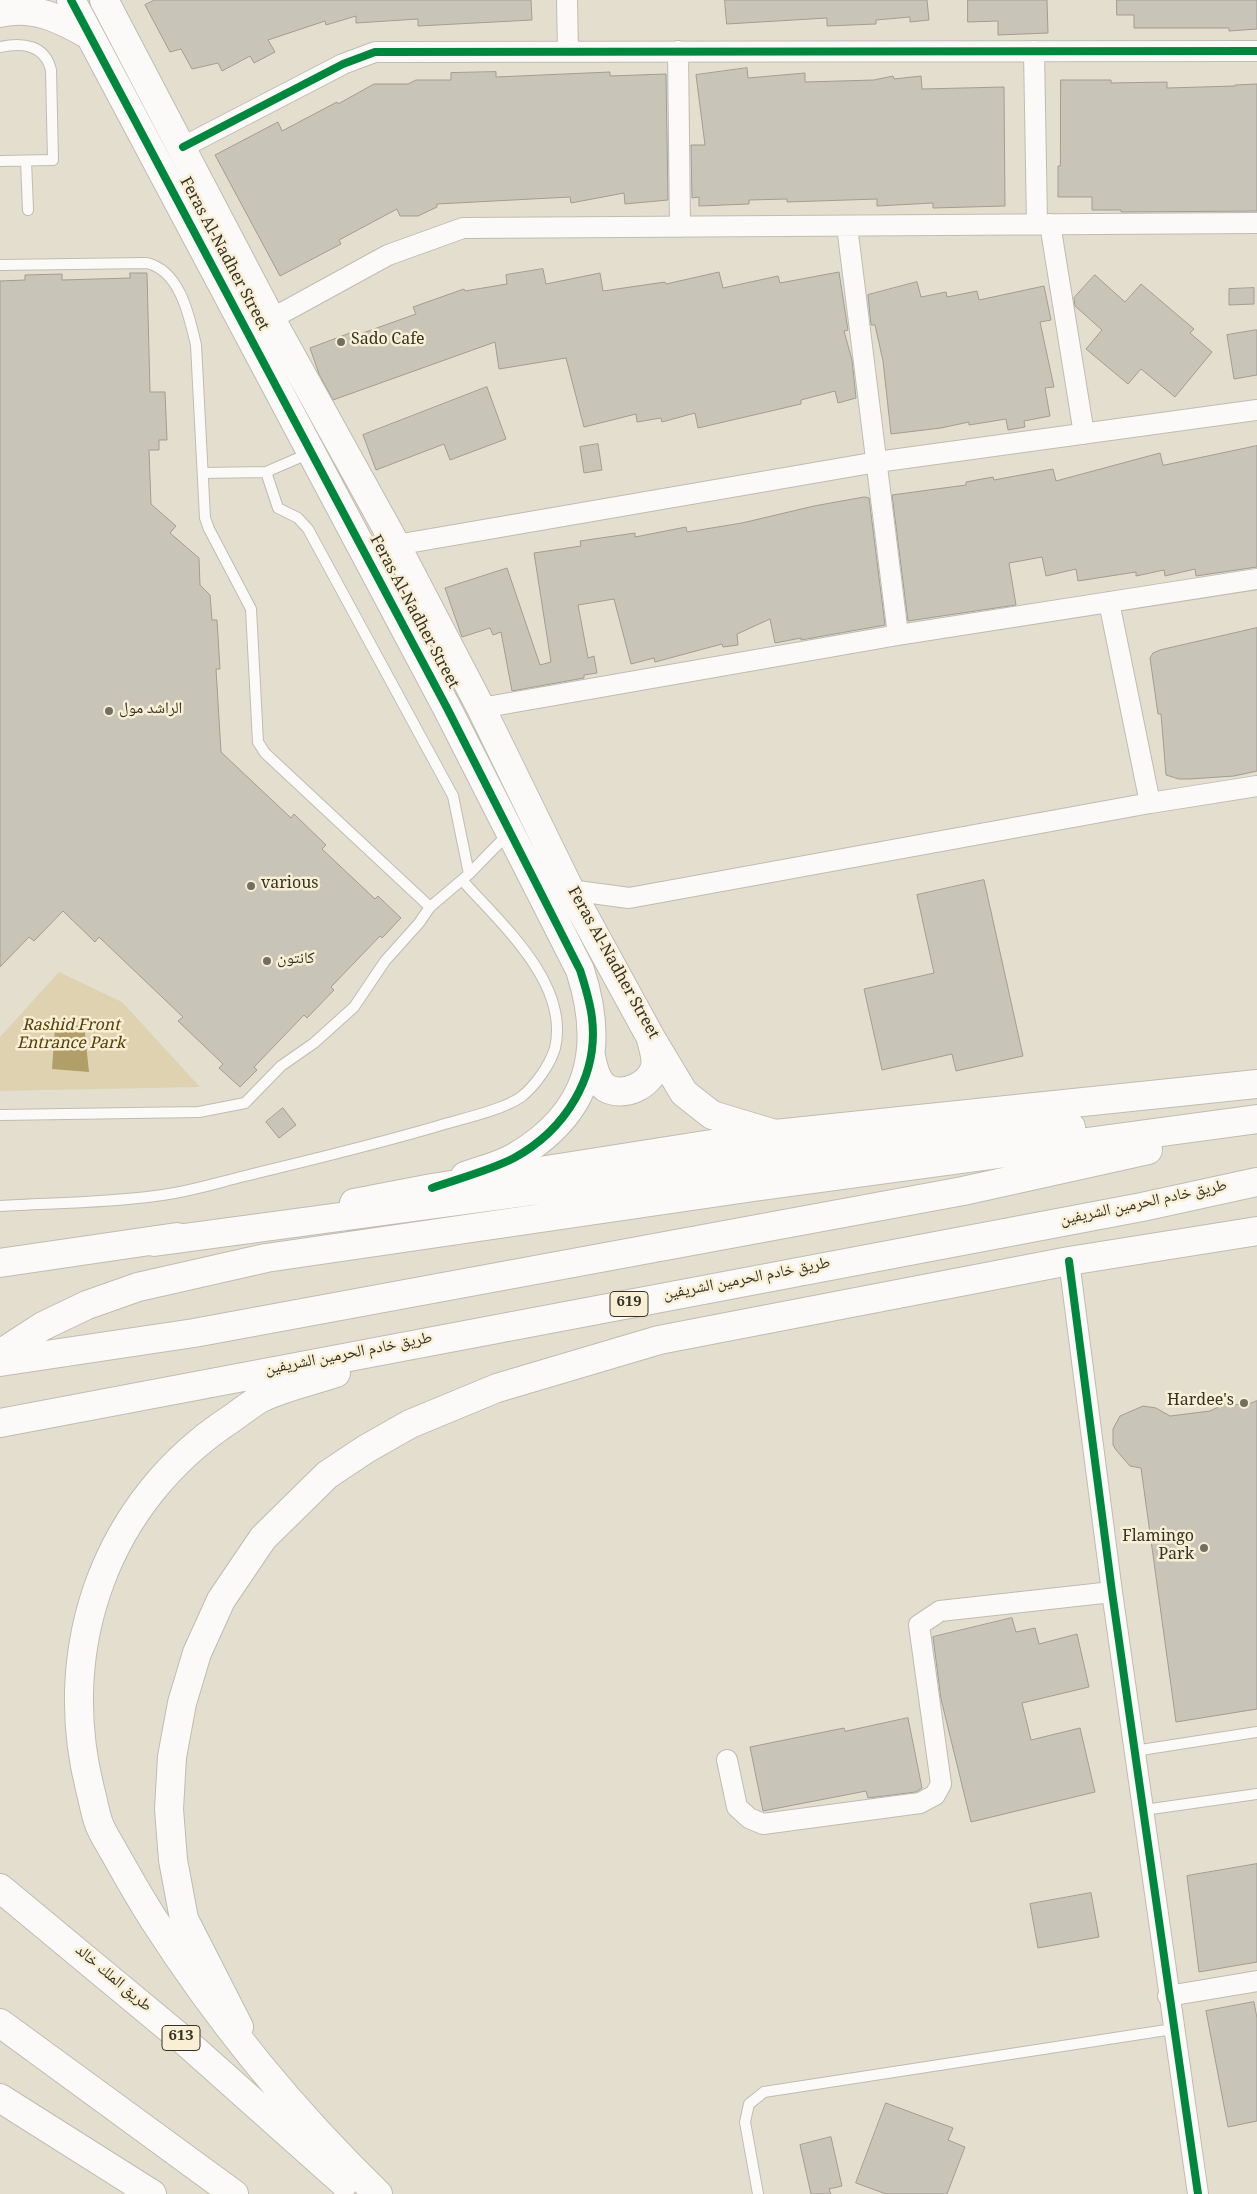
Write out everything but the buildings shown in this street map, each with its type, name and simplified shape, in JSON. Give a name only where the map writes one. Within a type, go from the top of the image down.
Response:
[{"type":"main road","name":"Feras Al-Nadher Street","points":[[71,0],[447,708],[523,828],[570,890],[651,1038],[684,1092],[712,1115],[774,1134]]},
{"type":"main road","name":"Feras Al-Nadher Street","points":[[104,0],[183,147],[271,318],[396,545],[481,708],[523,828],[588,994],[592,1019],[591,1056],[585,1082],[571,1107],[555,1128],[513,1158],[432,1188]]},
{"type":"main road","points":[[0,13],[13,10],[33,11],[58,18],[89,35]]},
{"type":"main road","points":[[591,1056],[594,1070],[607,1088],[621,1091],[632,1089],[643,1084],[651,1076],[655,1065],[651,1038]]},
{"type":"main road","points":[[154,1242],[432,1188],[774,1134],[1257,1084]]},
{"type":"main road","points":[[0,1263],[934,1137],[1257,1114]]},
{"type":"main road","points":[[0,1354],[43,1326],[87,1305],[138,1287],[266,1258],[754,1187],[1257,1120]]},
{"type":"main road","points":[[0,1362],[194,1333],[953,1193],[1257,1126]]},
{"type":"main road","name":"طريق خادم الحرمين الشريفين","points":[[0,1423],[1142,1207],[1257,1182]]},
{"type":"main road","points":[[1142,1207],[1257,1201]]},
{"type":"main road","points":[[253,2055],[184,1919],[173,1860],[169,1809],[172,1757],[182,1703],[197,1653],[221,1600],[263,1538],[327,1475],[366,1449],[410,1424],[488,1392],[658,1340],[1069,1261],[1257,1231]]},
{"type":"main road","points":[[378,2194],[333,2150],[282,2092],[181,1962],[138,1896],[99,1824],[86,1774],[80,1734],[80,1669],[91,1606],[107,1561],[135,1513],[170,1467],[208,1434],[262,1398],[353,1367],[505,1327]]},
{"type":"main road","name":"طريق الملك خالد","points":[[0,1888],[188,2044],[356,2194]]},
{"type":"main road","points":[[0,2023],[234,2194]]},
{"type":"main road","points":[[0,2098],[152,2194]]},
{"type":"street","points":[[566,0],[568,51]]},
{"type":"street","points":[[183,147],[343,64],[375,52],[1257,50]]},
{"type":"street","points":[[678,51],[680,227]]},
{"type":"street","points":[[1034,51],[1043,224],[1084,434]]},
{"type":"street","points":[[271,318],[388,256],[463,228],[1257,223]]},
{"type":"street","points":[[847,226],[898,635]]},
{"type":"street","points":[[396,545],[744,487],[877,462],[1257,410]]},
{"type":"street","points":[[481,708],[898,635],[1257,579]]},
{"type":"street","points":[[1109,602],[1150,803]]},
{"type":"street","points":[[570,890],[629,898],[1150,803],[1257,786]]},
{"type":"street","points":[[1069,1261],[1112,1592],[1144,1810],[1168,1996],[1198,2194]]},
{"type":"street","points":[[727,1760],[737,1807],[749,1818],[763,1824],[920,1802],[935,1795],[941,1784],[919,1625],[940,1611],[1112,1592]]},
{"type":"street","points":[[1168,1996],[1257,1981]]},
{"type":"lane","points":[[0,47],[16,45],[34,48],[46,56],[51,70],[53,160],[0,161]]},
{"type":"lane","points":[[26,161],[28,210]]},
{"type":"lane","points":[[0,265],[147,263],[166,271],[177,287],[192,326],[196,345],[206,524],[251,609],[257,735],[261,747],[430,907]]},
{"type":"lane","points":[[202,473],[266,472],[310,452]]},
{"type":"lane","points":[[0,1206],[156,1196],[358,1149],[505,1105],[521,1097],[546,1068],[554,1048],[556,1030],[554,1009],[538,969],[466,877],[453,796],[308,529],[298,518],[278,508],[266,472]]},
{"type":"lane","points":[[0,1115],[199,1112],[245,1103],[281,1066],[314,1043],[354,1008],[385,961],[419,924],[430,907],[523,828]]},
{"type":"lane","points":[[1134,1751],[1257,1732]]},
{"type":"lane","points":[[1144,1810],[1257,1794]]},
{"type":"lane","points":[[758,2194],[745,2122],[749,2104],[764,2092],[1173,2029]]},
{"type":"green space","name":"Rashid Front Entrance Park","points":[[59,972],[122,1002],[200,1087],[0,1091],[0,1037]]},
{"type":"shaded area","points":[[84,1025],[89,1072],[52,1069],[55,1028]]},
{"type":"cycle path","points":[[71,0],[447,708],[580,970],[584,982],[592,1018],[593,1040],[590,1061],[584,1081],[575,1100],[563,1117],[549,1133],[514,1158],[432,1188]]},
{"type":"cycle path","points":[[183,147],[343,64],[375,52],[1257,51]]},
{"type":"cycle path","points":[[1069,1261],[1112,1592],[1198,2194]]},
{"type":"place","name":"Sado Cafe","points":[[341,342]]},
{"type":"place","name":"الراشد مول","points":[[109,711]]},
{"type":"place","name":"various","points":[[251,886]]},
{"type":"place","name":"كانتون","points":[[267,961]]},
{"type":"place","name":"Hardee's","points":[[1244,1403]]},
{"type":"place","name":"Flamingo Park","points":[[1204,1548]]}]
